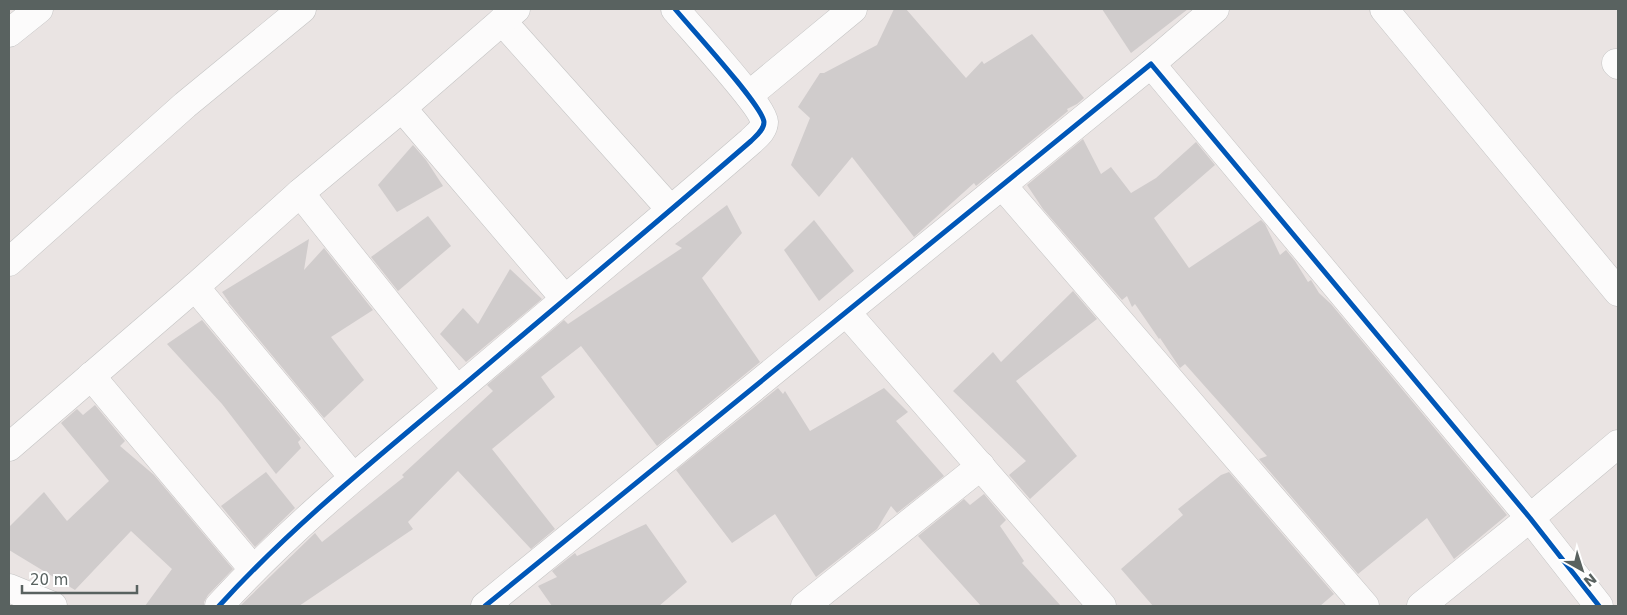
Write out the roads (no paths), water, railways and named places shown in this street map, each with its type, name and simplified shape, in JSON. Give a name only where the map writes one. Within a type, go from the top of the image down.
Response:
[{"type":"street","points":[[9,33],[39,9]]},
{"type":"street","points":[[9,262],[178,112],[302,9]]},
{"type":"street","points":[[219,606],[253,570],[353,477],[761,131],[764,123],[762,114],[749,95],[675,9]]},
{"type":"street","points":[[749,95],[853,9]]},
{"type":"street","points":[[485,606],[1216,9]]},
{"type":"street","points":[[1396,13],[1618,292]]},
{"type":"street","points":[[9,447],[195,287],[300,193],[509,15],[670,210]]},
{"type":"street","points":[[1151,64],[1530,518],[1599,606]]},
{"type":"street","points":[[402,108],[565,299]]},
{"type":"street","points":[[1002,185],[1365,606]]},
{"type":"street","points":[[300,193],[457,390]]},
{"type":"street","points":[[195,287],[353,477]]},
{"type":"street","points":[[846,312],[1102,606]]},
{"type":"street","points":[[91,376],[253,570]]},
{"type":"street","points":[[1421,606],[1618,444]]},
{"type":"street","points":[[805,606],[980,466]]},
{"type":"street","points":[[9,588],[53,606]]}]
